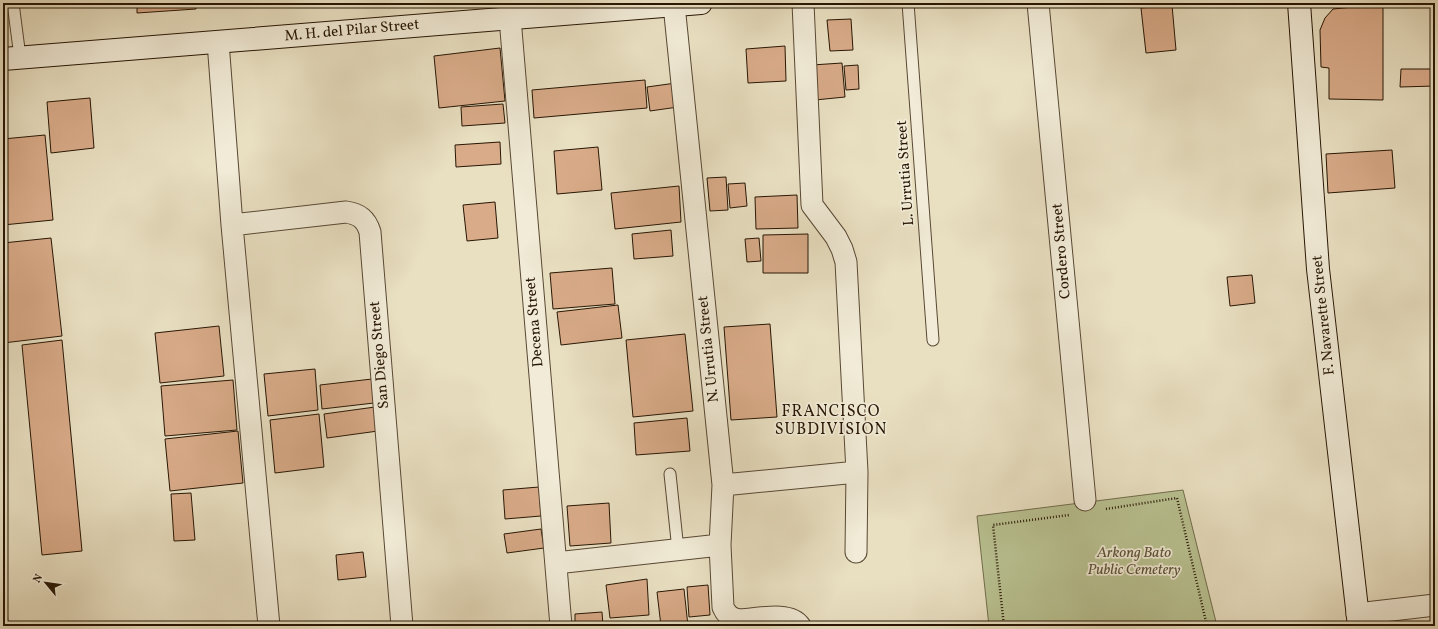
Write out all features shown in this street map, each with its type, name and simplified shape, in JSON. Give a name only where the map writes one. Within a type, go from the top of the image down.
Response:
[{"type":"main road","name":"M. H. del Pilar Street","points":[[11,58],[701,3]]},
{"type":"main road","name":"F. Navarette Street","points":[[1299,3],[1318,269],[1358,620]]},
{"type":"street","points":[[803,3],[812,205],[836,237],[846,262],[857,472],[856,552]]},
{"type":"street","name":"Cordero Street","points":[[1038,3],[1085,500]]},
{"type":"street","name":"N. Urrutia Street","points":[[674,5],[723,485],[720,545],[723,607],[725,612],[730,617],[742,620],[785,617],[798,622],[800,626]]},
{"type":"street","name":"Decena Street","points":[[510,18],[561,626]]},
{"type":"street","points":[[218,42],[232,225],[269,626]]},
{"type":"street","name":"San Diego Street","points":[[232,225],[346,212],[361,217],[368,224],[370,232],[402,626]]},
{"type":"street","points":[[723,485],[857,472]]},
{"type":"street","points":[[556,563],[720,545]]},
{"type":"street","points":[[1358,620],[1435,605]]},
{"type":"lane","points":[[11,58],[13,3]]},
{"type":"lane","name":"L. Urrutia Street","points":[[908,3],[934,340]]},
{"type":"lane","points":[[670,474],[678,550]]},
{"type":"path","points":[[1177,498],[1207,626]]},
{"type":"path","points":[[993,525],[1004,626]]},
{"type":"green space","name":"Arkong Bato Public Cemetery","points":[[1183,490],[1217,626],[989,626],[977,516]]},
{"type":"building","points":[[137,3],[196,3],[196,9],[137,13]]},
{"type":"building","points":[[1383,4],[1383,100],[1329,99],[1329,68],[1321,67],[1320,30],[1325,18],[1333,9]]},
{"type":"building","points":[[1172,5],[1176,50],[1146,53],[1141,8]]},
{"type":"building","points":[[851,19],[853,50],[830,51],[827,20]]},
{"type":"building","points":[[785,46],[786,81],[748,83],[746,49]]},
{"type":"building","points":[[500,48],[505,101],[439,108],[434,56]]},
{"type":"building","points":[[842,63],[845,97],[815,100],[812,65]]},
{"type":"building","points":[[858,65],[859,89],[846,90],[844,66]]},
{"type":"building","points":[[1401,69],[1435,69],[1435,86],[1400,87]]},
{"type":"building","points":[[645,80],[647,108],[534,118],[532,90]]},
{"type":"building","points":[[676,83],[678,107],[650,111],[647,87]]},
{"type":"building","points":[[90,98],[94,148],[51,153],[47,102]]},
{"type":"building","points":[[503,104],[505,123],[462,126],[461,107]]},
{"type":"building","points":[[45,135],[53,220],[3,225],[3,139]]},
{"type":"building","points":[[500,142],[501,164],[456,167],[455,145]]},
{"type":"building","points":[[598,147],[602,190],[557,194],[554,151]]},
{"type":"building","points":[[1392,150],[1395,188],[1328,193],[1326,154]]},
{"type":"building","points":[[726,177],[728,210],[710,211],[707,178]]},
{"type":"building","points":[[745,183],[747,206],[730,208],[728,184]]},
{"type":"building","points":[[679,186],[681,222],[615,229],[611,193]]},
{"type":"building","points":[[797,195],[798,228],[756,229],[755,197]]},
{"type":"building","points":[[495,202],[498,238],[467,241],[463,205]]},
{"type":"building","points":[[671,230],[673,256],[634,259],[632,234]]},
{"type":"building","points":[[808,234],[808,273],[763,273],[763,235]]},
{"type":"building","points":[[51,238],[62,336],[3,343],[3,243]]},
{"type":"building","points":[[759,238],[761,261],[747,262],[745,239]]},
{"type":"building","points":[[612,268],[615,304],[553,309],[550,273]]},
{"type":"building","points":[[1252,275],[1255,303],[1230,306],[1227,277]]},
{"type":"building","points":[[618,305],[622,338],[561,345],[557,312]]},
{"type":"building","points":[[770,324],[777,417],[731,420],[724,327]]},
{"type":"building","points":[[219,326],[224,376],[160,383],[155,333]]},
{"type":"building","points":[[685,334],[693,411],[633,417],[626,340]]},
{"type":"building","points":[[62,340],[82,551],[42,555],[22,345]]},
{"type":"building","points":[[315,369],[318,410],[268,416],[264,374]]},
{"type":"building","points":[[372,379],[374,403],[322,409],[320,385]]},
{"type":"building","points":[[233,380],[237,430],[165,436],[161,386]]},
{"type":"building","points":[[375,407],[378,431],[327,438],[324,414]]},
{"type":"building","points":[[319,414],[324,467],[275,473],[270,420]]},
{"type":"building","points":[[687,418],[690,451],[636,455],[634,423]]},
{"type":"building","points":[[238,431],[243,483],[170,491],[165,439]]},
{"type":"building","points":[[539,487],[541,516],[505,519],[503,490]]},
{"type":"building","points":[[191,493],[195,540],[174,541],[171,494]]},
{"type":"building","points":[[609,503],[611,543],[570,546],[567,506]]},
{"type":"building","points":[[541,529],[544,548],[507,553],[504,534]]},
{"type":"building","points":[[3,534],[8,626],[3,626]]},
{"type":"building","points":[[363,552],[366,577],[338,580],[336,555]]},
{"type":"building","points":[[647,579],[649,615],[610,618],[606,585]]},
{"type":"building","points":[[708,585],[710,615],[689,617],[687,587]]},
{"type":"building","points":[[684,589],[688,626],[661,626],[657,592]]},
{"type":"building","points":[[602,612],[603,626],[575,626],[575,614]]},
{"type":"district","name":"FRANCISCO SUBDIVISION","points":[[831,421]]}]
